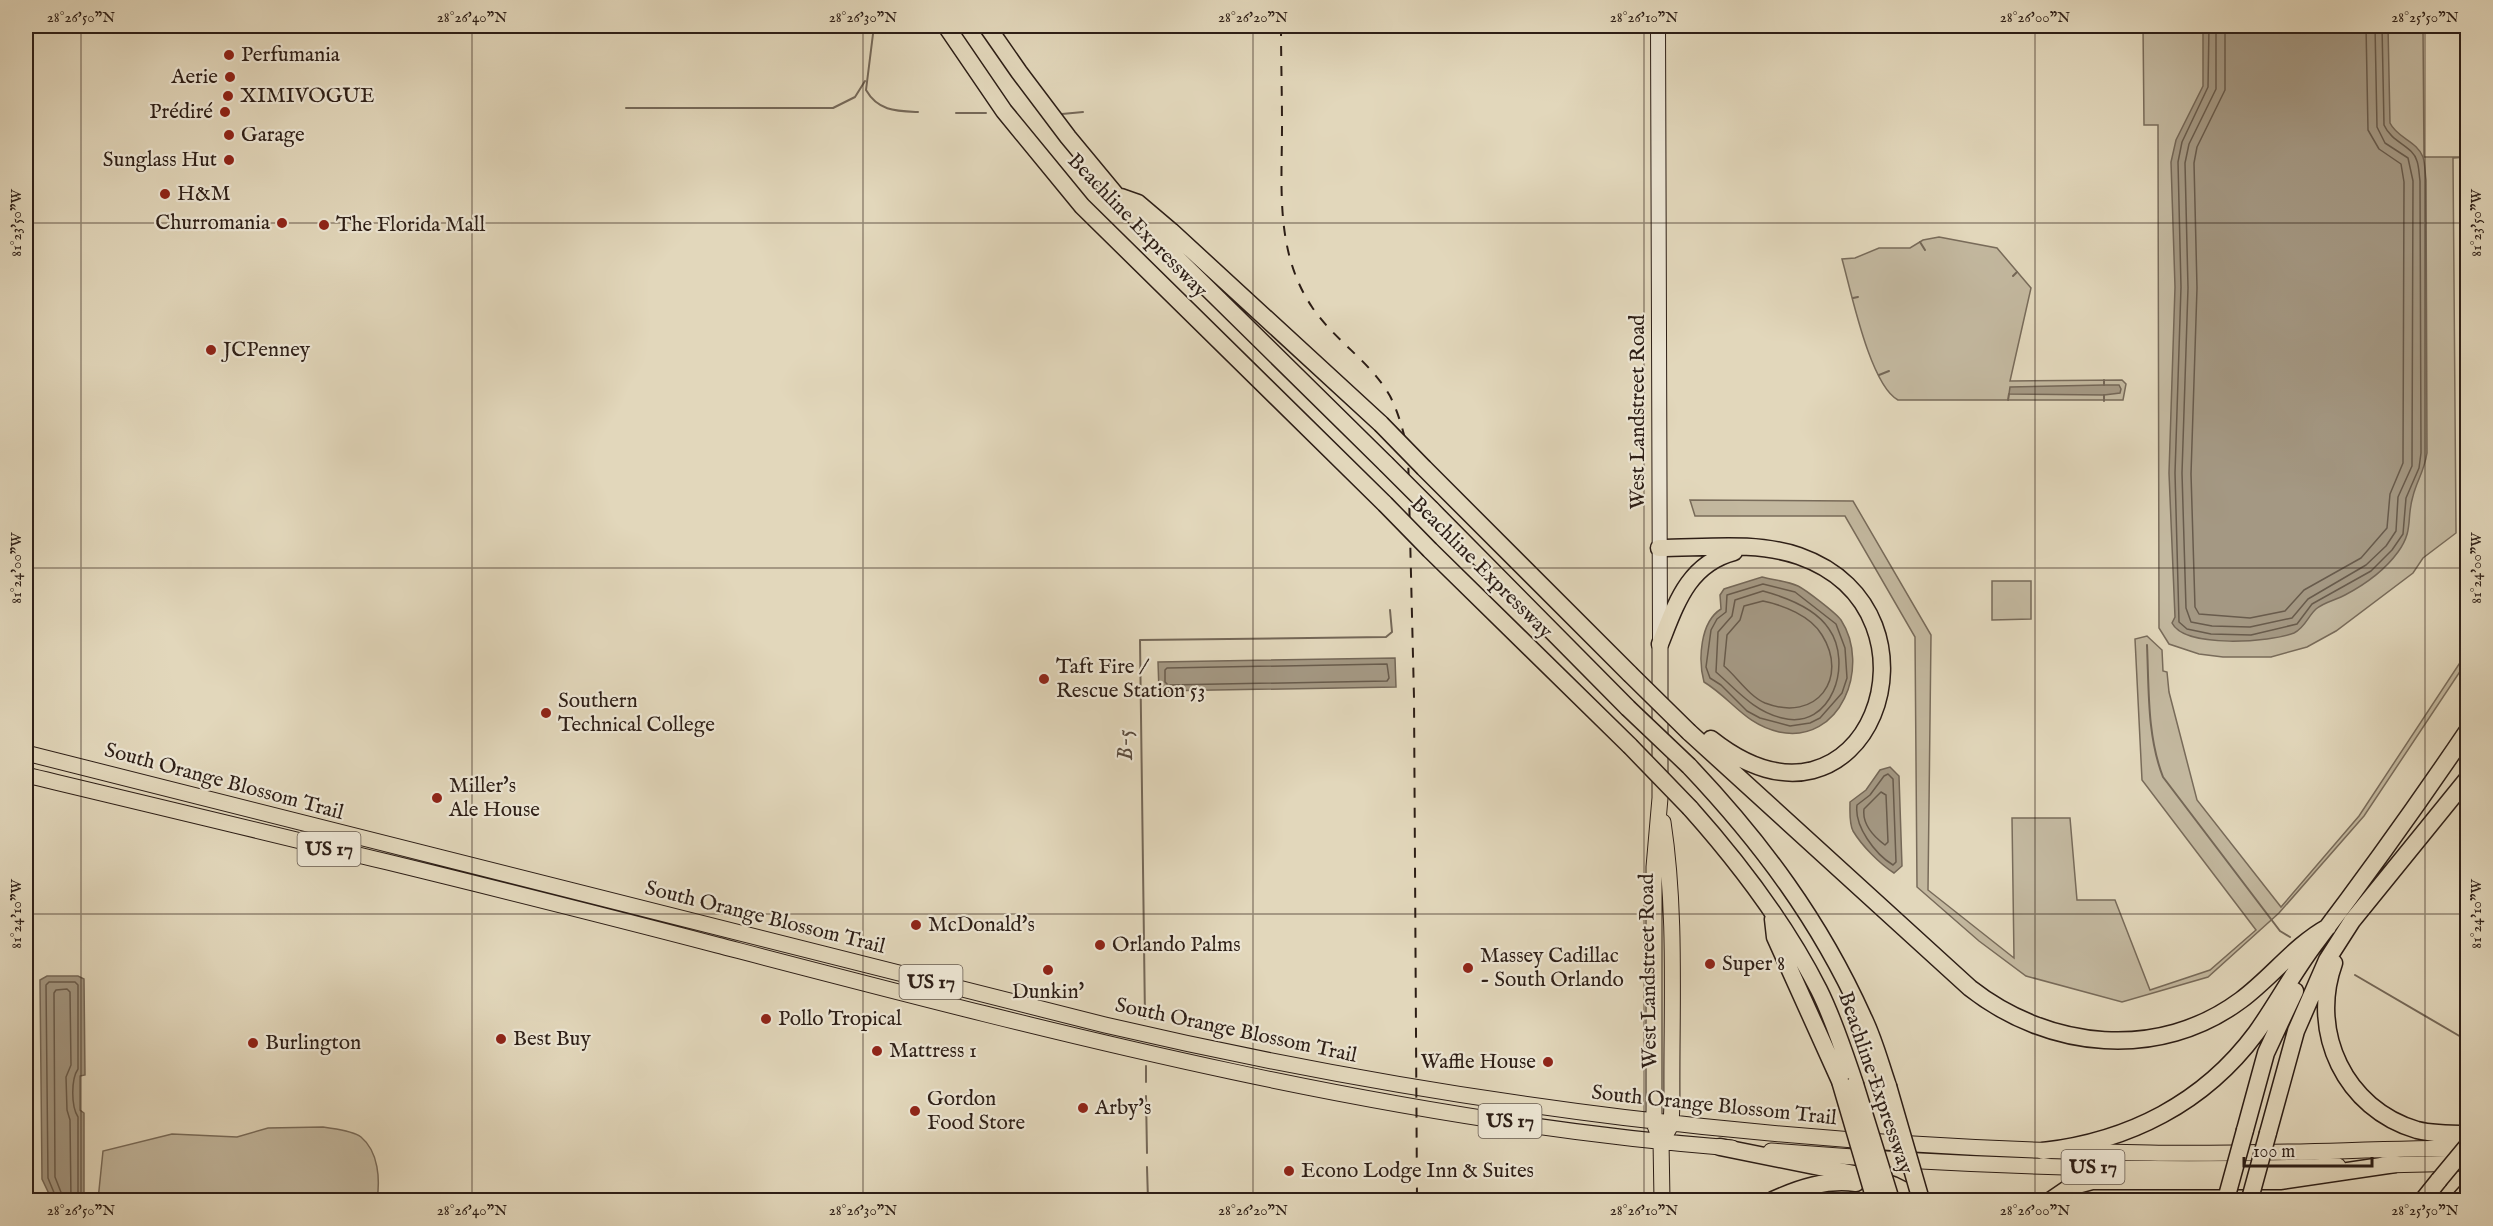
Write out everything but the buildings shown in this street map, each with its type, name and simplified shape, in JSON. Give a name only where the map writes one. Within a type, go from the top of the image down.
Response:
[{"type":"highway","name":"Beachline Expressway","points":[[946,26],[1004,111],[1082,206],[1630,746],[1729,852],[1773,912],[1818,990],[1848,1082],[1892,1200]]},
{"type":"highway","name":"Beachline Expressway","points":[[987,26],[1018,72],[1068,137],[1121,197],[1131,213],[1689,766],[1753,837],[1815,922],[1865,1019],[1888,1086],[1922,1200]]},
{"type":"highway","points":[[1121,197],[1138,203],[1171,231],[1381,424],[1630,674],[1971,988],[2010,1014],[2057,1033],[2094,1040],[2122,1041],[2162,1036],[2192,1027],[2241,1001],[2288,960],[2308,938],[2328,927]]},
{"type":"highway","points":[[1659,548],[1763,548],[1791,553],[1814,562],[1842,581],[1859,601],[1872,624],[1881,654],[1882,687],[1874,716],[1862,736],[1847,752],[1826,765],[1797,772],[1772,770],[1744,761],[1689,726]]},
{"type":"highway","points":[[1660,644],[1678,598],[1702,567],[1722,555],[1763,548]]},
{"type":"highway","points":[[2043,1150],[2089,1143],[2129,1131],[2166,1113],[2203,1088],[2254,1035],[2468,730]]},
{"type":"highway","points":[[2422,798],[2468,745]]},
{"type":"highway","points":[[2250,1198],[2291,1046],[2313,987],[2340,939],[2468,778]]},
{"type":"highway","points":[[2386,879],[2348,934],[2331,971],[2325,1006],[2331,1047],[2349,1082],[2382,1114],[2422,1131],[2468,1134]]},
{"type":"highway","points":[[2227,1196],[2275,1030],[2301,980],[2319,952],[2328,927]]},
{"type":"highway","points":[[1848,1082],[1875,1200]]},
{"type":"highway","points":[[2423,1200],[2468,1146]]},
{"type":"highway","points":[[1720,1147],[1869,1177],[1893,1185],[1922,1200]]},
{"type":"highway","points":[[2050,1200],[2070,1187],[2092,1182],[2280,1181],[2395,1164]]},
{"type":"highway","points":[[1773,1200],[1797,1189],[1836,1182],[1874,1186],[1909,1200]]},
{"type":"highway","points":[[2459,1200],[2468,1190]]},
{"type":"main road","name":"West Landstreet Road","points":[[1658,26],[1660,798],[1654,867],[1654,1123],[1661,1141],[1662,1200]]},
{"type":"main road","name":"South Orange Blossom Trail","points":[[26,753],[1076,1018],[1200,1047],[1443,1094],[1654,1123],[1824,1139],[2173,1154],[2468,1146]]},
{"type":"main road","name":"South Orange Blossom Trail","points":[[26,775],[632,923],[1108,1044],[1301,1086],[1496,1119],[1720,1147],[1968,1163],[2130,1168],[2293,1168],[2468,1163]]},
{"type":"main road","name":"West Landstreet Road","points":[[1660,798],[1668,855],[1671,1125]]},
{"type":"main road","points":[[1301,1086],[1335,1083],[1342,1076]]},
{"type":"main road","points":[[1661,1141],[1671,1125]]},
{"type":"shaded area","points":[[2143,26],[2423,26],[2424,157],[2467,157],[2453,158],[2456,533],[2423,558],[2413,573],[2336,631],[2307,647],[2271,657],[2223,657],[2199,654],[2169,644],[2159,628],[2158,125],[2144,125]]},
{"type":"shaded area","points":[[1939,237],[1997,248],[2031,288],[2010,381],[2122,380],[2126,384],[2123,400],[1898,400],[1888,391],[1870,357],[1842,259],[1855,258],[1879,248],[1910,248],[1923,240]]},
{"type":"shaded area","points":[[1690,500],[1853,501],[1931,635],[1928,890],[2014,958],[2012,818],[2070,818],[2077,900],[2115,900],[2150,990],[2210,970],[2256,930],[2142,780],[2135,639],[2147,636],[2162,650],[2163,671],[2167,672],[2169,692],[2197,800],[2281,907],[2359,816],[2467,652],[2467,661],[2364,816],[2279,913],[2208,977],[2122,1002],[2026,976],[1979,941],[1917,887],[1915,637],[1845,516],[1695,516]]},
{"type":"shaded area","points":[[1992,581],[2031,581],[2031,619],[1992,620]]},
{"type":"shaded area","points":[[323,1127],[353,1133],[367,1143],[372,1150],[377,1167],[377,1200],[98,1200],[103,1151],[172,1134],[237,1137],[268,1128]]},
{"type":"water","points":[[2203,26],[2388,26],[2390,123],[2420,152],[2424,159],[2426,180],[2427,453],[2411,504],[2406,537],[2393,559],[2381,571],[2352,591],[2319,607],[2298,631],[2283,636],[2249,641],[2193,637],[2180,631],[2172,623],[2175,617],[2169,473],[2175,287],[2171,162],[2176,140],[2203,86]]},
{"type":"water","points":[[2119,385],[2120,393],[2104,395],[2009,394],[2010,387]]},
{"type":"water","points":[[1762,577],[1794,584],[1807,592],[1841,620],[1849,639],[1853,659],[1851,679],[1844,698],[1834,714],[1819,726],[1801,733],[1779,732],[1756,723],[1704,682],[1701,663],[1702,642],[1709,623],[1721,609],[1720,595],[1724,589]]},
{"type":"water","points":[[1395,658],[1396,687],[1159,691],[1158,662]]},
{"type":"water","points":[[1890,767],[1899,776],[1902,866],[1894,873],[1877,860],[1861,843],[1853,831],[1850,817],[1850,802],[1866,790],[1880,770]]},
{"type":"water","points":[[47,976],[78,976],[84,979],[85,1075],[80,1076],[80,1110],[84,1113],[84,1200],[52,1200],[42,1179],[40,980]]},
{"type":"waterway","name":"B-5","points":[[874,26],[866,90],[882,106],[895,110],[918,112]]},
{"type":"waterway","points":[[626,108],[833,108],[855,97],[865,81]]},
{"type":"waterway","name":"B-5","points":[[1062,114],[1083,112]]},
{"type":"waterway","name":"B-5","points":[[956,113],[986,113]]},
{"type":"waterway","points":[[1920,242],[1925,250]]},
{"type":"waterway","points":[[2013,276],[2017,272]]},
{"type":"waterway","points":[[1853,298],[1858,297]]},
{"type":"waterway","points":[[1879,375],[1889,371]]},
{"type":"waterway","points":[[2104,380],[2104,385]]},
{"type":"waterway","points":[[2008,400],[2009,394]]},
{"type":"waterway","points":[[2104,395],[2104,401]]},
{"type":"waterway","name":"B-5","points":[[1145,1019],[1140,640],[1386,637],[1392,632],[1390,610]]},
{"type":"waterway","points":[[2147,645],[2151,729],[2163,777],[2280,931],[2290,937]]},
{"type":"waterway","points":[[2355,975],[2468,1041]]},
{"type":"waterway","name":"B-5","points":[[1146,1066],[1146,1082]]},
{"type":"waterway","name":"B-5","points":[[1146,1096],[1147,1153]]},
{"type":"waterway","name":"B-5","points":[[1147,1167],[1148,1200]]},
{"type":"railway","points":[[1281,26],[1283,219],[1292,264],[1300,286],[1321,319],[1382,383],[1396,410],[1408,452],[1414,697],[1417,1200]]},
{"type":"place","name":"Perfumania","points":[[229,55]]},
{"type":"place","name":"Aerie","points":[[230,77]]},
{"type":"place","name":"XIMIVOGUE","points":[[228,96]]},
{"type":"place","name":"Prédiré","points":[[225,112]]},
{"type":"place","name":"Garage","points":[[229,135]]},
{"type":"place","name":"Sunglass Hut","points":[[229,160]]},
{"type":"place","name":"H&M","points":[[165,194]]},
{"type":"place","name":"Churromania","points":[[282,223]]},
{"type":"place","name":"The Florida Mall","points":[[324,225]]},
{"type":"place","name":"JCPenney","points":[[211,350]]},
{"type":"place","name":"Taft Fire / Rescue Station 53","points":[[1044,679]]},
{"type":"place","name":"Southern Technical College","points":[[546,713]]},
{"type":"place","name":"Miller's Ale House","points":[[437,798]]},
{"type":"place","name":"McDonald's","points":[[916,925]]},
{"type":"place","name":"Orlando Palms","points":[[1100,945]]},
{"type":"place","name":"Super 8","points":[[1710,964]]},
{"type":"place","name":"Massey Cadillac - South Orlando","points":[[1468,968]]},
{"type":"place","name":"Dunkin'","points":[[1048,970]]},
{"type":"place","name":"Pollo Tropical","points":[[766,1019]]},
{"type":"place","name":"Best Buy","points":[[501,1039]]},
{"type":"place","name":"Burlington","points":[[253,1043]]},
{"type":"place","name":"Mattress 1","points":[[877,1051]]},
{"type":"place","name":"Waffle House","points":[[1548,1062]]},
{"type":"place","name":"Arby's","points":[[1083,1108]]},
{"type":"place","name":"Gordon Food Store","points":[[915,1111]]},
{"type":"place","name":"Econo Lodge Inn & Suites","points":[[1289,1171]]}]
